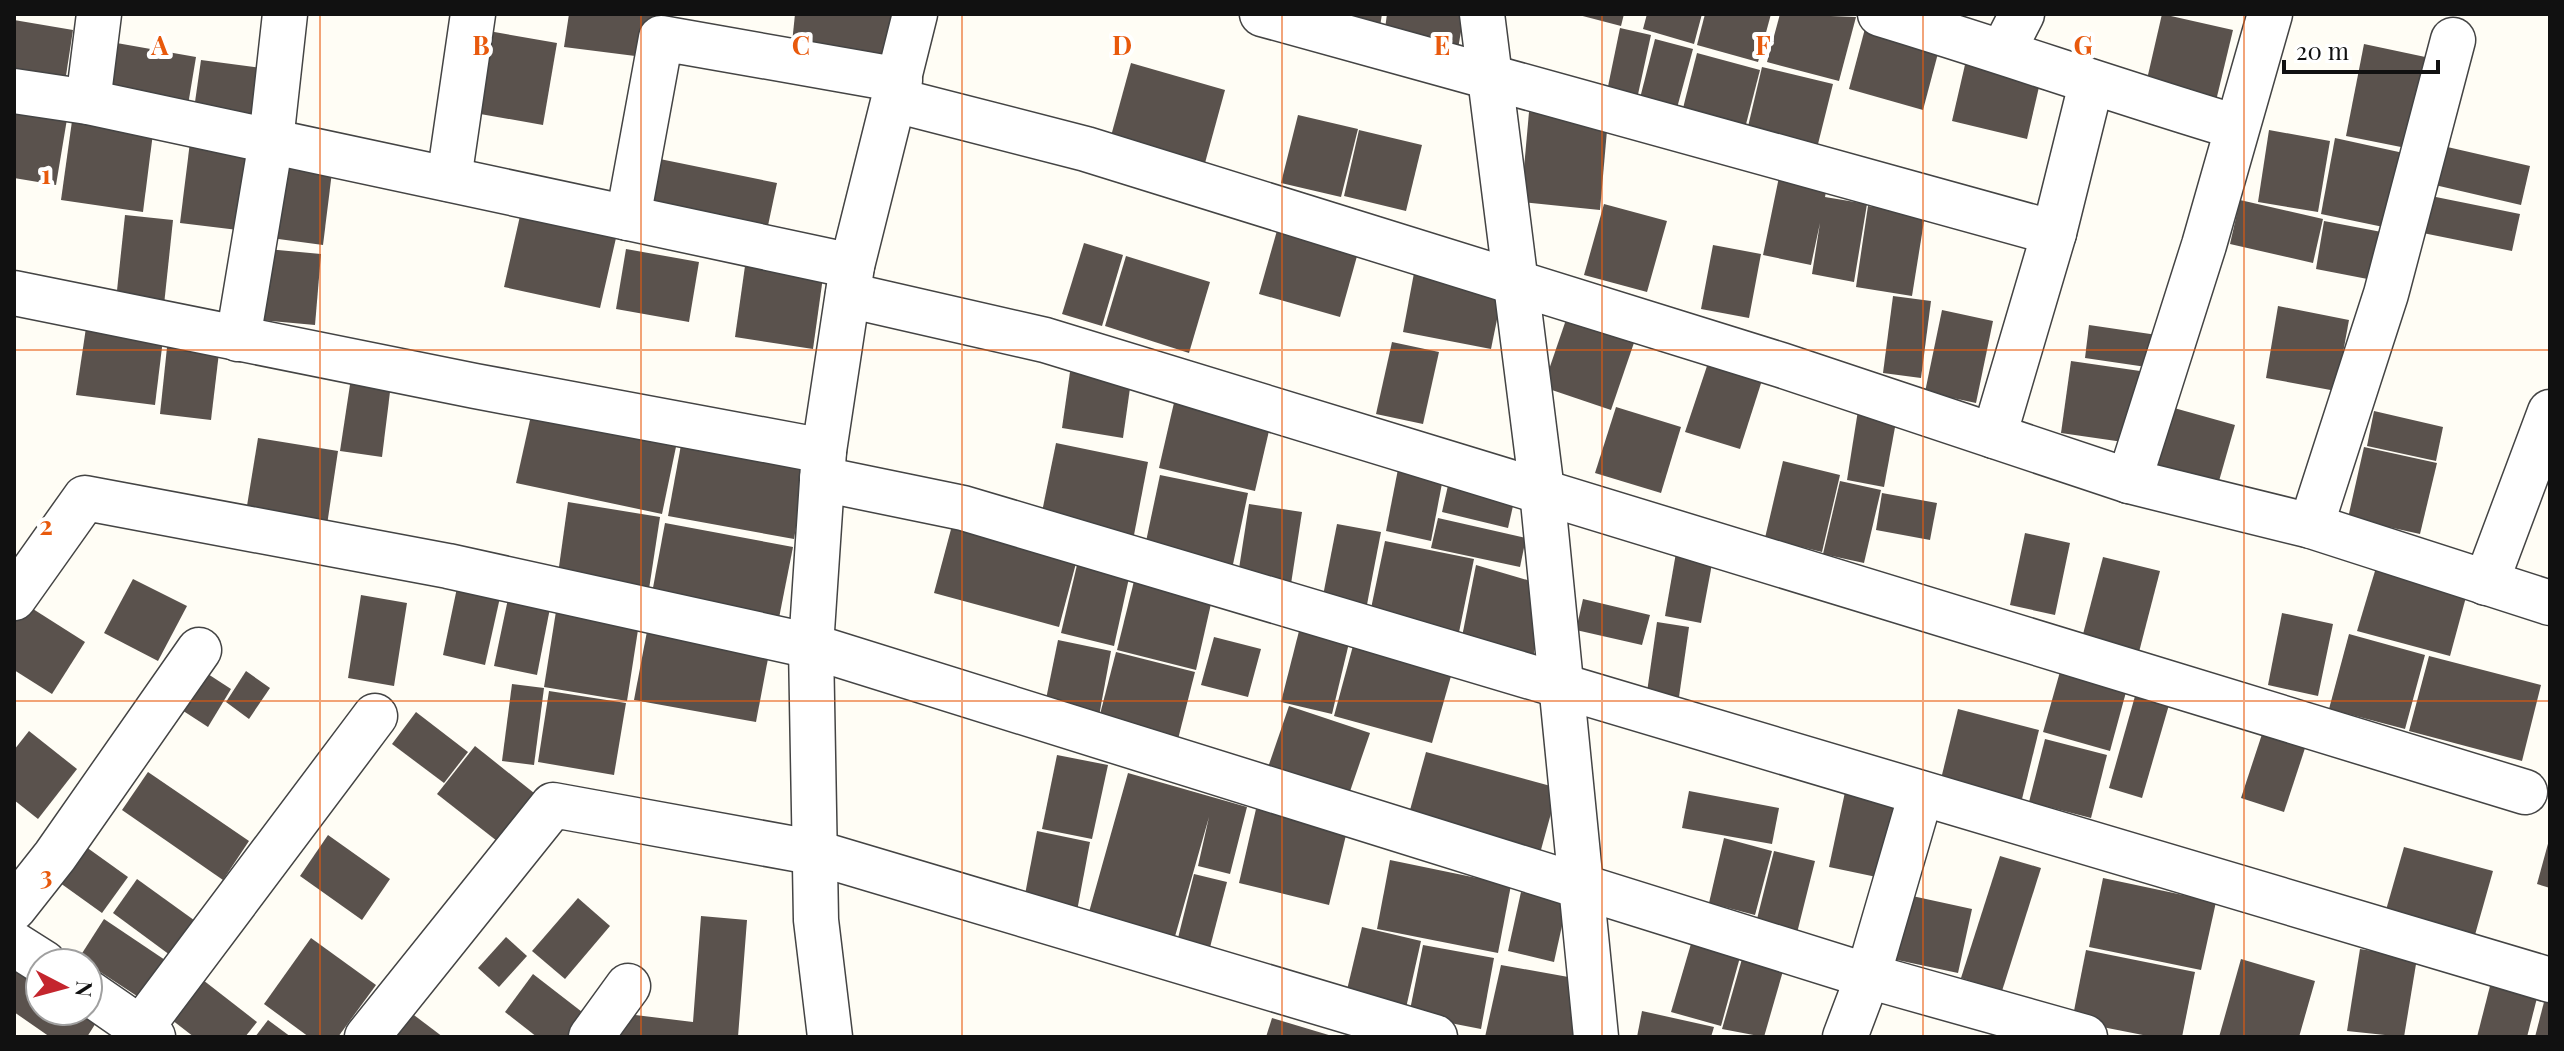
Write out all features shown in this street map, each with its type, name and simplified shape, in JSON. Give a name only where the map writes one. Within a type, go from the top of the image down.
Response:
[{"type":"street","points":[[88,102],[99,14]]},
{"type":"street","points":[[238,339],[271,141],[285,14]]},
{"type":"street","points":[[449,179],[473,14]]},
{"type":"street","points":[[830,1037],[816,920],[811,646],[823,465],[850,281],[915,14]]},
{"type":"street","points":[[1262,14],[1489,74],[2054,233]]},
{"type":"street","points":[[1482,14],[1542,491],[1596,1037]]},
{"type":"street","points":[[1880,14],[2012,32],[2091,84],[2236,127]]},
{"type":"street","points":[[2129,481],[2204,245],[2270,14]]},
{"type":"street","points":[[628,218],[661,38],[898,90],[1516,283],[2129,481],[2311,526],[2550,603]]},
{"type":"street","points":[[2311,526],[2386,294],[2453,40]]},
{"type":"street","points":[[1994,436],[2054,233],[2091,84]]},
{"type":"street","points":[[14,91],[88,102],[628,218],[1045,340],[2525,792]]},
{"type":"street","points":[[14,293],[823,465],[2550,980]]},
{"type":"street","points":[[2486,583],[2550,412]]},
{"type":"street","points":[[14,598],[85,498],[448,566],[811,646],[1868,976],[2085,1037]]},
{"type":"street","points":[[14,908],[199,650]]},
{"type":"street","points":[[104,1004],[143,1034],[375,716]]},
{"type":"street","points":[[1845,1037],[1868,976],[1921,794]]},
{"type":"street","points":[[367,1037],[553,805],[817,853],[1435,1037]]},
{"type":"street","points":[[591,1037],[628,986]]},
{"type":"building","points":[[569,14],[657,14],[651,58],[564,47]]},
{"type":"building","points":[[795,14],[901,14],[895,66],[791,53]]},
{"type":"building","points":[[1325,14],[1382,14],[1379,33]]},
{"type":"building","points":[[1387,14],[1464,14],[1458,49],[1384,36]]},
{"type":"building","points":[[1575,14],[1624,14],[1621,26]]},
{"type":"building","points":[[1647,14],[1702,14],[1694,44],[1643,29]]},
{"type":"building","points":[[1705,14],[1771,14],[1758,62],[1697,45]]},
{"type":"building","points":[[1780,14],[1856,17],[1839,81],[1767,62]]},
{"type":"building","points":[[2162,14],[2233,30],[2215,105],[2145,88]]},
{"type":"building","points":[[14,20],[73,30],[63,95],[14,87]]},
{"type":"building","points":[[1867,21],[1941,42],[1923,110],[1849,89]]},
{"type":"building","points":[[1620,28],[1651,35],[1635,108],[1605,101]]},
{"type":"building","points":[[483,30],[557,43],[543,125],[469,112]]},
{"type":"building","points":[[1655,39],[1693,49],[1674,119],[1637,110]]},
{"type":"building","points":[[111,42],[196,57],[187,111],[102,96]]},
{"type":"building","points":[[2364,44],[2430,58],[2411,149],[2346,136]]},
{"type":"building","points":[[1697,53],[1760,70],[1744,132],[1681,116]]},
{"type":"building","points":[[1967,56],[2042,74],[2027,139],[1952,121]]},
{"type":"building","points":[[201,60],[261,68],[254,124],[193,116]]},
{"type":"building","points":[[1131,63],[1225,90],[1205,163],[1111,136]]},
{"type":"building","points":[[1762,67],[1833,84],[1816,152],[1746,135]]},
{"type":"building","points":[[14,110],[67,119],[56,185],[14,178]]},
{"type":"building","points":[[1529,112],[1608,119],[1600,210],[1521,202]]},
{"type":"building","points":[[1298,115],[1358,129],[1341,197],[1281,183]]},
{"type":"building","points":[[72,121],[153,133],[143,212],[61,200]]},
{"type":"building","points":[[1359,130],[1422,145],[1406,211],[1344,196]]},
{"type":"building","points":[[2269,130],[2330,141],[2318,212],[2258,202]]},
{"type":"building","points":[[191,134],[248,141],[238,230],[180,223]]},
{"type":"building","points":[[2335,138],[2408,154],[2393,229],[2321,214]]},
{"type":"building","points":[[2430,143],[2530,166],[2521,205],[2422,182]]},
{"type":"building","points":[[650,157],[777,183],[766,235],[640,209]]},
{"type":"building","points":[[280,165],[332,172],[323,245],[271,238]]},
{"type":"building","points":[[1779,177],[1827,187],[1825,197],[1867,204],[1854,282],[1812,274],[1820,223],[1811,265],[1763,255]]},
{"type":"building","points":[[2421,194],[2520,214],[2512,251],[2413,231]]},
{"type":"building","points":[[2240,200],[2323,219],[2313,263],[2230,244]]},
{"type":"building","points":[[1604,204],[1667,221],[1647,292],[1584,275]]},
{"type":"building","points":[[1868,206],[1925,215],[1912,296],[1856,287]]},
{"type":"building","points":[[125,215],[173,220],[164,305],[116,300]]},
{"type":"building","points":[[520,216],[616,238],[600,308],[504,287]]},
{"type":"building","points":[[2324,221],[2392,234],[2383,282],[2316,269]]},
{"type":"building","points":[[1278,227],[1359,249],[1340,317],[1259,294]]},
{"type":"building","points":[[1084,243],[1123,255],[1102,326],[1062,314]]},
{"type":"building","points":[[1713,245],[1761,254],[1749,318],[1701,309]]},
{"type":"building","points":[[267,249],[321,254],[315,325],[260,320]]},
{"type":"building","points":[[626,249],[699,262],[689,322],[616,309]]},
{"type":"building","points":[[1126,256],[1210,282],[1189,353],[1105,326]]},
{"type":"building","points":[[745,266],[823,277],[813,349],[735,337]]},
{"type":"building","points":[[1414,273],[1503,290],[1491,349],[1403,332]]},
{"type":"building","points":[[1893,296],[1931,301],[1921,378],[1883,373]]},
{"type":"building","points":[[2278,306],[2349,320],[2336,391],[2266,378]]},
{"type":"building","points":[[1942,310],[1993,321],[1976,403],[1925,392]]},
{"type":"building","points":[[1569,311],[1637,334],[1611,410],[1543,387]]},
{"type":"building","points":[[87,321],[164,331],[155,405],[76,395]]},
{"type":"building","points":[[2089,325],[2164,336],[2160,369],[2085,358]]},
{"type":"building","points":[[168,338],[220,344],[211,420],[160,414]]},
{"type":"building","points":[[1392,342],[1439,352],[1423,424],[1376,414]]},
{"type":"building","points":[[1711,354],[1765,371],[1740,449],[1685,432]]},
{"type":"building","points":[[2071,361],[2147,372],[2137,444],[2061,433]]},
{"type":"building","points":[[1070,372],[1131,381],[1123,438],[1062,428]]},
{"type":"building","points":[[351,378],[391,384],[382,457],[340,451]]},
{"type":"building","points":[[1176,394],[1272,418],[1255,491],[1159,468]]},
{"type":"building","points":[[1859,404],[1898,411],[1884,487],[1847,480]]},
{"type":"building","points":[[2167,406],[2235,425],[2217,488],[2150,469]]},
{"type":"building","points":[[1616,407],[1681,427],[1661,493],[1595,473]]},
{"type":"building","points":[[532,411],[677,442],[662,514],[516,483]]},
{"type":"building","points":[[2374,411],[2443,427],[2436,461],[2367,446]]},
{"type":"building","points":[[258,438],[338,451],[327,525],[246,512]]},
{"type":"building","points":[[1056,443],[1148,462],[1134,535],[1041,517]]},
{"type":"building","points":[[681,445],[806,469],[794,539],[668,516]]},
{"type":"building","points":[[2364,447],[2437,463],[2420,534],[2348,518]]},
{"type":"building","points":[[1783,461],[1840,475],[1822,552],[1765,538]]},
{"type":"building","points":[[1399,464],[1444,473],[1431,541],[1386,531]]},
{"type":"building","points":[[1160,475],[1248,493],[1232,569],[1144,551]]},
{"type":"building","points":[[1449,481],[1515,497],[1508,528],[1442,512]]},
{"type":"building","points":[[1840,481],[1881,490],[1864,563],[1823,554]]},
{"type":"building","points":[[1882,493],[1937,503],[1930,540],[1876,530]]},
{"type":"building","points":[[568,502],[660,517],[649,589],[558,574]]},
{"type":"building","points":[[1249,504],[1302,512],[1289,597],[1236,588]]},
{"type":"building","points":[[954,518],[1079,552],[1059,627],[934,593]]},
{"type":"building","points":[[1438,518],[1526,538],[1520,567],[1431,548]]},
{"type":"building","points":[[665,523],[793,547],[779,618],[652,593]]},
{"type":"building","points":[[1337,524],[1381,532],[1364,620],[1320,611]]},
{"type":"building","points":[[2025,533],[2070,543],[2055,615],[2010,605]]},
{"type":"building","points":[[1385,541],[1474,559],[1457,642],[1368,623]]},
{"type":"building","points":[[1677,547],[1714,553],[1701,623],[1665,616]]},
{"type":"building","points":[[2103,557],[2160,571],[2139,652],[2082,638]]},
{"type":"building","points":[[2378,561],[2469,586],[2450,656],[2357,631]]},
{"type":"building","points":[[1077,565],[1129,578],[1114,646],[1061,633]]},
{"type":"building","points":[[1476,565],[1534,582],[1534,657],[1461,642]]},
{"type":"building","points":[[1135,577],[1213,595],[1196,670],[1117,650]]},
{"type":"building","points":[[133,579],[187,606],[158,661],[104,633]]},
{"type":"building","points":[[458,583],[501,593],[485,665],[443,655]]},
{"type":"building","points":[[509,594],[551,603],[537,675],[494,666]]},
{"type":"building","points":[[361,595],[407,603],[394,686],[348,678]]},
{"type":"building","points":[[1583,599],[1650,615],[1642,645],[1576,630]]},
{"type":"building","points":[[22,602],[85,642],[52,694],[14,670],[14,614]]},
{"type":"building","points":[[557,605],[640,617],[627,701],[544,687]]},
{"type":"building","points":[[2282,613],[2333,624],[2318,696],[2268,685]]},
{"type":"building","points":[[1657,622],[1689,627],[1679,697],[1647,692]]},
{"type":"building","points":[[648,626],[770,648],[756,722],[634,700]]},
{"type":"building","points":[[1299,631],[1349,643],[1332,714],[1281,702]]},
{"type":"building","points":[[2349,634],[2425,655],[2405,729],[2329,709]]},
{"type":"building","points":[[1214,637],[1261,649],[1248,697],[1201,685]]},
{"type":"building","points":[[1058,640],[1111,651],[1099,716],[1045,704]]},
{"type":"building","points":[[1354,642],[1453,669],[1432,743],[1334,716]]},
{"type":"building","points":[[1116,652],[1195,672],[1175,751],[1096,730]]},
{"type":"building","points":[[2429,656],[2541,685],[2522,761],[2409,731]]},
{"type":"building","points":[[2063,661],[2129,681],[2110,751],[2043,732]]},
{"type":"building","points":[[191,663],[231,689],[208,727],[168,701]]},
{"type":"building","points":[[246,671],[270,688],[249,719],[226,702]]},
{"type":"building","points":[[2139,682],[2173,691],[2142,798],[2109,788]]},
{"type":"building","points":[[512,684],[544,688],[534,765],[502,761]]},
{"type":"building","points":[[549,691],[626,703],[614,775],[538,762]]},
{"type":"building","points":[[1289,706],[1370,733],[1345,806],[1264,779]]},
{"type":"building","points":[[1958,709],[2039,730],[2022,799],[1941,779]]},
{"type":"building","points":[[416,712],[468,752],[444,783],[392,744]]},
{"type":"building","points":[[2266,722],[2309,736],[2284,812],[2241,798]]},
{"type":"building","points":[[29,731],[77,769],[38,819],[14,800],[14,750]]},
{"type":"building","points":[[2045,739],[2107,755],[2091,818],[2029,802]]},
{"type":"building","points":[[475,746],[534,793],[497,841],[437,794]]},
{"type":"building","points":[[1426,752],[1558,788],[1539,857],[1407,821]]},
{"type":"building","points":[[1057,755],[1108,765],[1092,839],[1042,829]]},
{"type":"building","points":[[148,772],[249,841],[223,880],[122,810]]},
{"type":"building","points":[[1128,773],[1247,807],[1230,874],[1198,866],[1209,817],[1170,954],[1084,930]]},
{"type":"building","points":[[1689,791],[1779,808],[1772,844],[1682,828]]},
{"type":"building","points":[[1845,792],[1902,805],[1886,879],[1829,867]]},
{"type":"building","points":[[1256,809],[1347,831],[1329,905],[1239,883]]},
{"type":"building","points":[[1037,831],[1090,842],[1077,911],[1024,900]]},
{"type":"building","points":[[328,835],[390,879],[362,920],[300,876]]},
{"type":"building","points":[[1724,838],[1772,851],[1755,915],[1709,903]]},
{"type":"building","points":[[75,839],[128,877],[102,913],[49,875]]},
{"type":"building","points":[[2550,840],[2550,888],[2537,884]]},
{"type":"building","points":[[2404,847],[2493,871],[2471,949],[2382,924]]},
{"type":"building","points":[[1774,851],[1815,861],[1797,933],[1756,923]]},
{"type":"building","points":[[2000,856],[2041,868],[2002,991],[1961,978]]},
{"type":"building","points":[[1390,860],[1511,885],[1498,953],[1377,929]]},
{"type":"building","points":[[1194,874],[1227,882],[1208,955],[1176,946]]},
{"type":"building","points":[[2103,878],[2216,902],[2201,970],[2089,947]]},
{"type":"building","points":[[137,879],[198,923],[174,958],[113,913]]},
{"type":"building","points":[[1521,892],[1567,903],[1554,962],[1508,951]]},
{"type":"building","points":[[1903,894],[1972,909],[1958,973],[1888,958]]},
{"type":"building","points":[[578,898],[610,926],[565,979],[532,951]]},
{"type":"building","points":[[701,916],[747,920],[738,1037],[612,1037],[627,1014],[693,1022]]},
{"type":"building","points":[[104,919],[168,962],[143,1000],[104,974],[104,947],[86,947]]},
{"type":"building","points":[[1362,927],[1421,941],[1406,1008],[1346,994]]},
{"type":"building","points":[[506,937],[527,956],[499,987],[478,968]]},
{"type":"building","points":[[1693,937],[1742,950],[1721,1026],[1671,1012]]},
{"type":"building","points":[[311,938],[376,985],[338,1037],[309,1037],[264,1004]]},
{"type":"building","points":[[1423,945],[1494,958],[1481,1029],[1409,1015]]},
{"type":"building","points":[[2360,949],[2417,958],[2404,1037],[2347,1031]]},
{"type":"building","points":[[2086,950],[2195,972],[2182,1037],[2153,1037],[2072,1021]]},
{"type":"building","points":[[1744,952],[1785,964],[1764,1037],[1722,1029]]},
{"type":"building","points":[[2241,959],[2315,981],[2299,1037],[2219,1037]]},
{"type":"building","points":[[14,960],[24,967],[24,1019],[14,1012]]},
{"type":"building","points":[[1501,965],[1585,980],[1592,1037],[1485,1037]]},
{"type":"building","points":[[533,974],[595,1022],[584,1037],[537,1037],[505,1012]]},
{"type":"building","points":[[203,980],[257,1022],[245,1037],[194,1037],[172,1020]]},
{"type":"building","points":[[2490,986],[2537,998],[2527,1037],[2477,1037]]},
{"type":"building","points":[[2544,1002],[2550,1003],[2550,1037],[2535,1037]]},
{"type":"building","points":[[398,1003],[443,1037],[373,1037]]},
{"type":"building","points":[[1642,1011],[1714,1027],[1711,1037],[1637,1037]]},
{"type":"building","points":[[1272,1018],[1332,1036],[1332,1037],[1266,1037]]},
{"type":"building","points":[[268,1020],[291,1037],[255,1037]]},
{"type":"building","points":[[36,1027],[93,1027],[87,1037],[50,1037]]}]
